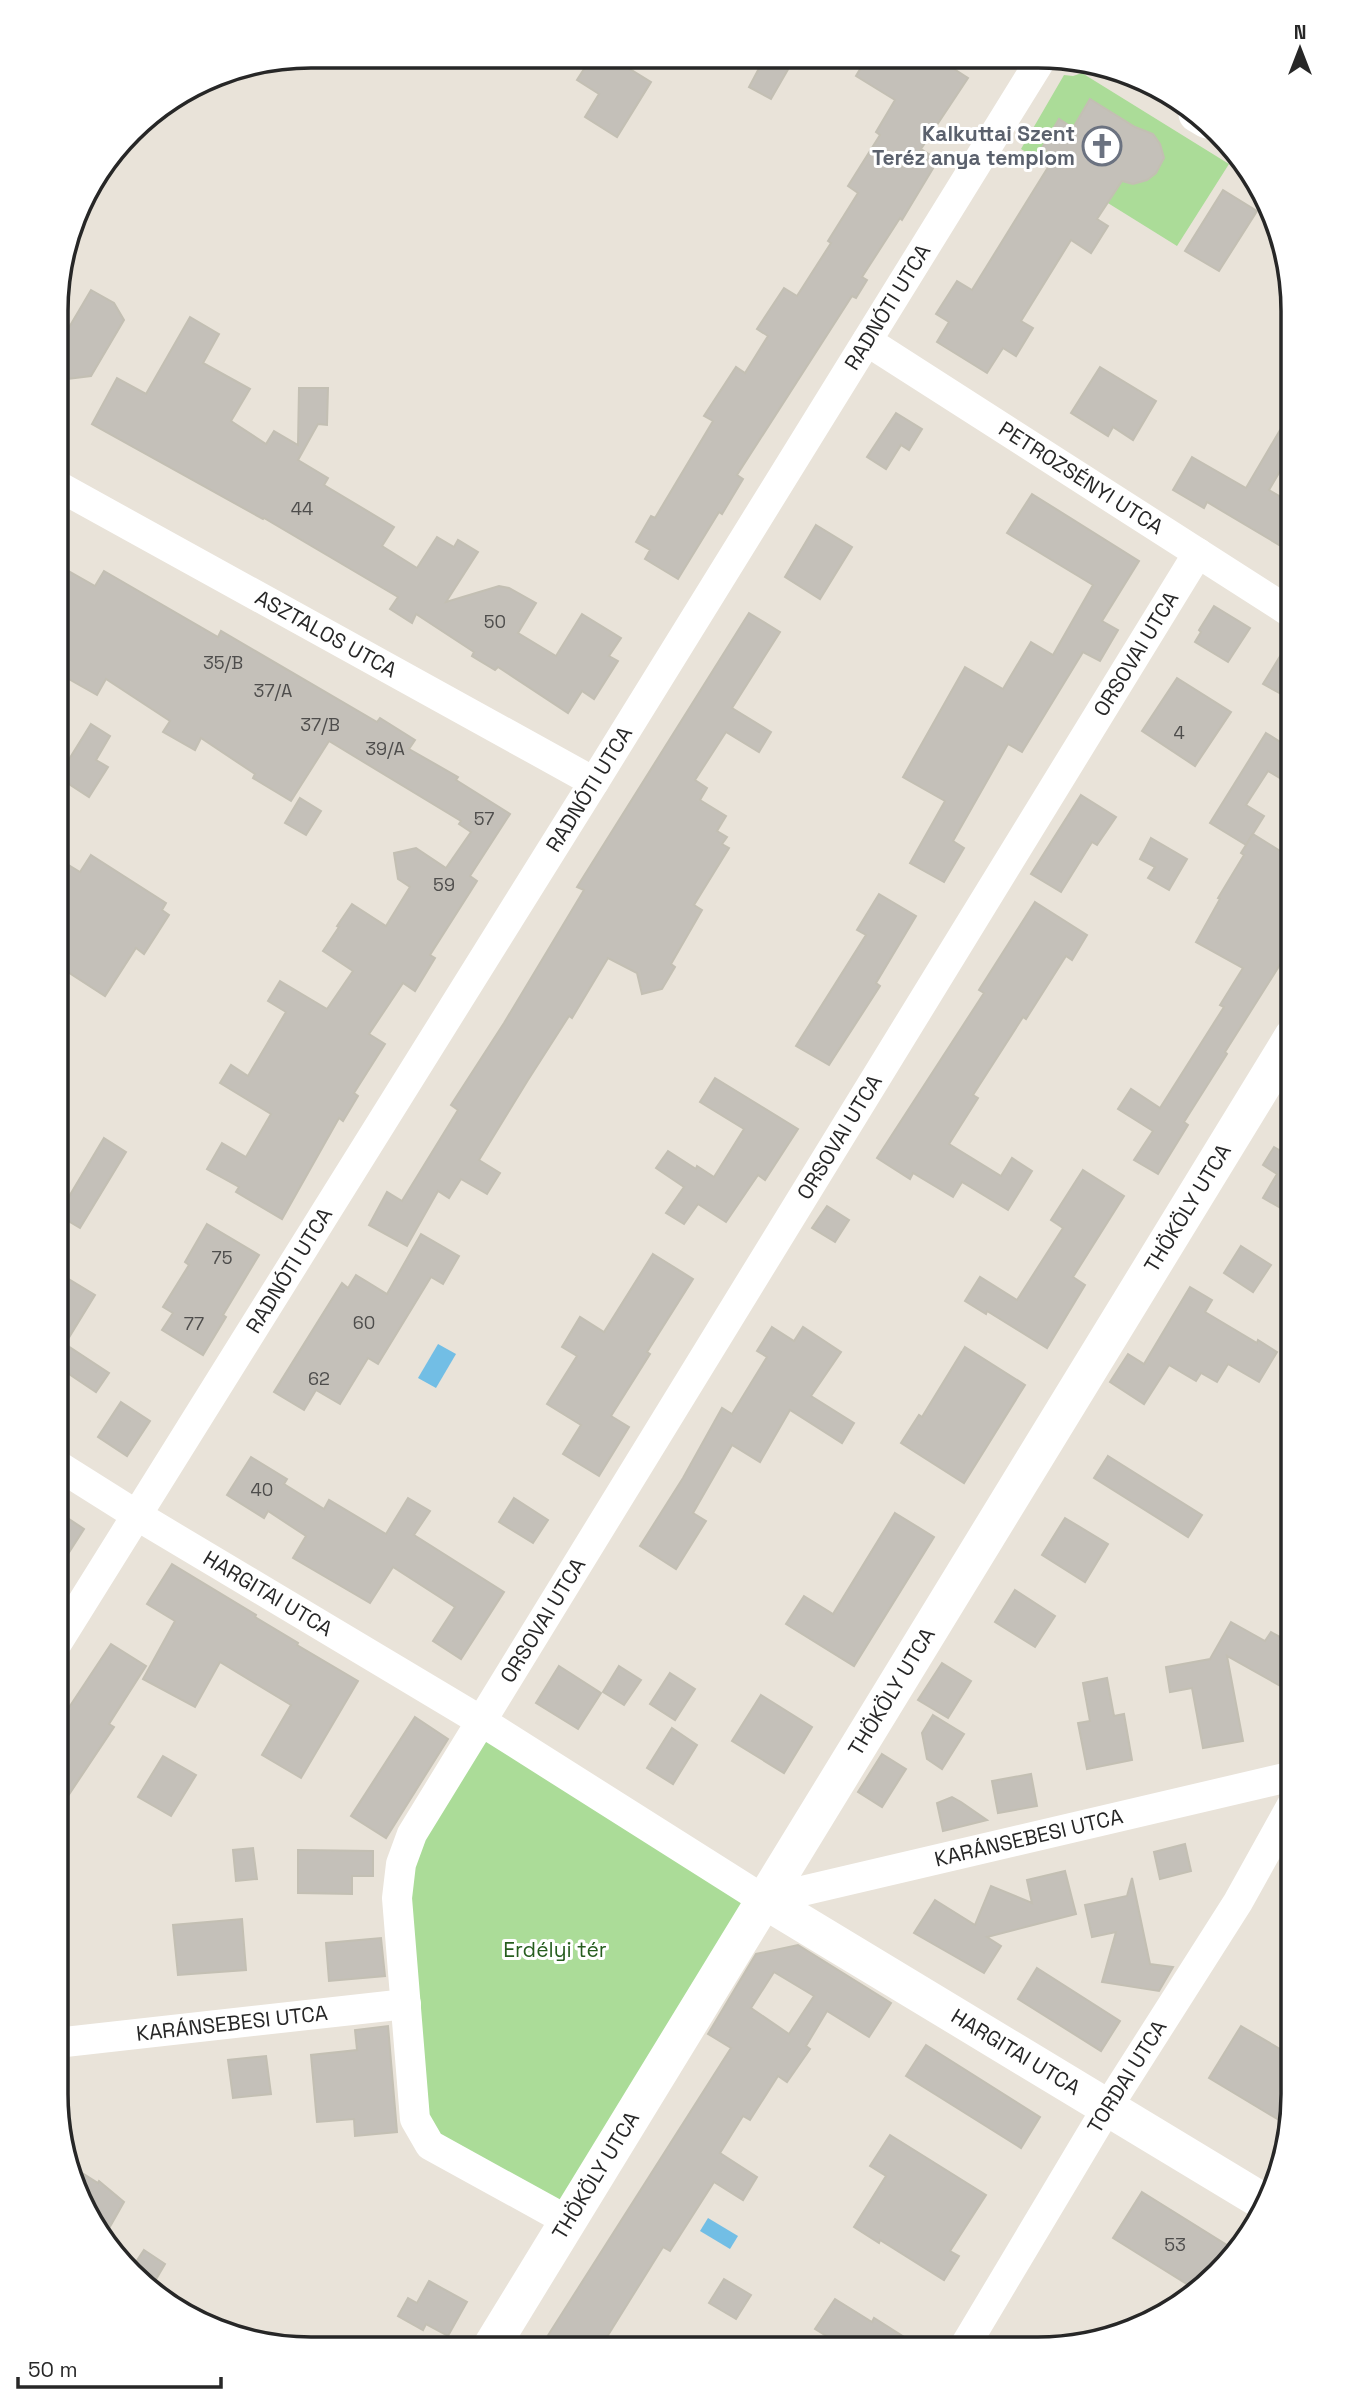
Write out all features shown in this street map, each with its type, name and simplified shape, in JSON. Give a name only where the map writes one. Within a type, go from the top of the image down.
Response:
[{"type":"street","name":"RADNÓTI UTCA","points":[[68,1626],[1036,68]]},
{"type":"street","name":"PETROZSÉNYI UTCA","points":[[867,341],[1281,606]]},
{"type":"street","name":"ASZTALOS UTCA","points":[[68,492],[594,782]]},
{"type":"street","name":"ORSOVAI UTCA","points":[[481,1721],[1198,553]]},
{"type":"street","name":"THÖKÖLY UTCA","points":[[497,2337],[1281,1056]]},
{"type":"street","name":"HARGITAI UTCA","points":[[68,1472],[481,1721]]},
{"type":"street","points":[[568,2221],[430,2146],[415,2119],[397,1898],[401,1864],[412,1834],[481,1721],[764,1900]]},
{"type":"street","name":"KARÁNSEBESI UTCA","points":[[764,1900],[1280,1779]]},
{"type":"street","name":"TORDAI UTCA","points":[[970,2337],[1107,2108],[1238,1902],[1280,1825]]},
{"type":"street","name":"HARGITAI UTCA","points":[[764,1900],[1257,2198]]},
{"type":"street","name":"KARÁNSEBESI UTCA","points":[[68,2042],[406,2004]]},
{"type":"green space","points":[[1082,73],[1229,164],[1177,246],[1021,149],[1064,75]]},
{"type":"green space","name":"Erdélyi tér","points":[[481,1721],[764,1900],[568,2221],[430,2145],[397,1898]]},
{"type":"water","points":[[438,1344],[456,1354],[436,1388],[418,1378]]},
{"type":"water","points":[[708,2218],[738,2236],[730,2249],[700,2231]]},
{"type":"building","points":[[585,68],[628,68],[651,82],[617,137],[585,117],[599,94],[577,80]]},
{"type":"building","points":[[759,68],[789,68],[771,99],[749,87]]},
{"type":"building","points":[[861,68],[952,68],[968,78],[921,149],[938,160],[902,220],[900,218],[862,277],[867,280],[856,298],[852,296],[737,475],[743,479],[722,514],[719,512],[678,579],[645,559],[650,550],[636,542],[651,516],[655,518],[713,421],[704,416],[736,367],[745,373],[768,336],[757,329],[784,288],[797,296],[831,243],[828,241],[858,193],[848,186],[880,135],[876,132],[895,100],[856,76]]},
{"type":"building","points":[[1090,99],[1135,127],[1153,134],[1160,144],[1164,158],[1156,173],[1147,180],[1133,184],[1122,181],[1097,219],[1108,226],[1091,253],[1071,240],[1021,321],[1033,328],[1016,356],[1003,348],[987,373],[937,342],[949,322],[936,314],[957,281],[972,290],[1055,156],[1042,148],[1059,119],[1073,128]]},
{"type":"building","points":[[1223,190],[1257,211],[1219,271],[1185,251]]},
{"type":"building","points":[[91,290],[114,303],[124,320],[91,376],[68,379],[68,329]]},
{"type":"building","points":[[190,317],[219,334],[203,363],[250,389],[231,421],[266,444],[274,431],[298,445],[299,388],[328,388],[327,425],[318,424],[298,460],[328,478],[324,485],[394,527],[382,546],[417,568],[437,537],[454,547],[458,540],[478,552],[446,602],[499,586],[509,588],[536,603],[518,633],[556,656],[582,614],[621,638],[609,656],[618,661],[594,699],[582,691],[568,713],[498,667],[495,670],[472,656],[474,652],[416,614],[412,623],[390,609],[398,597],[264,518],[92,424],[117,378],[146,394]]},
{"type":"building","points":[[1100,367],[1156,401],[1133,440],[1113,427],[1108,436],[1071,413]]},
{"type":"building","points":[[896,413],[922,429],[909,450],[901,445],[886,469],[867,457]]},
{"type":"building","points":[[1281,429],[1281,470],[1269,490],[1281,497],[1281,546],[1207,502],[1204,508],[1173,490],[1192,457],[1246,488]]},
{"type":"building","points":[[1032,494],[1139,561],[1102,621],[1118,630],[1100,661],[1083,652],[1022,752],[1008,744],[953,841],[964,848],[944,882],[910,863],[945,801],[903,777],[965,667],[1003,689],[1031,642],[1053,655],[1093,585],[1007,533]]},
{"type":"building","points":[[816,525],[852,547],[820,599],[785,577]]},
{"type":"building","points":[[68,571],[95,586],[104,571],[218,637],[221,631],[377,722],[380,718],[415,740],[409,749],[458,777],[456,780],[510,814],[470,876],[477,881],[430,955],[435,958],[415,991],[403,983],[369,1034],[385,1044],[354,1093],[358,1096],[343,1121],[339,1118],[282,1219],[236,1192],[239,1187],[207,1169],[222,1143],[246,1157],[271,1114],[220,1083],[231,1065],[248,1076],[286,1012],[268,1001],[280,981],[327,1009],[353,971],[323,951],[339,927],[337,926],[352,904],[386,926],[410,887],[398,879],[394,853],[416,848],[446,868],[471,832],[459,824],[461,821],[329,741],[291,801],[253,778],[255,774],[201,738],[195,750],[163,732],[170,721],[106,679],[97,695],[68,679]]},
{"type":"building","points":[[1214,606],[1250,628],[1228,662],[1195,642]]},
{"type":"building","points":[[749,613],[780,632],[732,708],[771,732],[759,752],[726,732],[695,780],[707,788],[700,800],[726,816],[717,831],[727,837],[722,844],[729,848],[694,905],[702,910],[671,964],[675,967],[662,989],[642,994],[637,973],[608,958],[479,1160],[500,1173],[487,1194],[461,1179],[449,1198],[438,1191],[407,1246],[369,1225],[387,1192],[402,1201],[458,1110],[451,1105],[584,890],[577,887]]},
{"type":"building","points":[[1281,655],[1281,694],[1263,684]]},
{"type":"building","points":[[1177,678],[1231,712],[1195,766],[1142,731]]},
{"type":"building","points":[[91,724],[110,736],[96,760],[108,767],[89,797],[68,783],[68,761]]},
{"type":"building","points":[[1266,733],[1281,742],[1281,779],[1268,771],[1246,805],[1264,816],[1246,845],[1210,823]]},
{"type":"building","points":[[1081,795],[1116,817],[1097,845],[1092,842],[1061,892],[1031,874]]},
{"type":"building","points":[[300,798],[321,811],[306,835],[285,823]]},
{"type":"building","points":[[1253,834],[1281,851],[1281,964],[1184,1122],[1188,1125],[1158,1174],[1134,1160],[1153,1131],[1118,1109],[1131,1089],[1160,1108],[1224,1007],[1220,1005],[1243,968],[1196,942],[1244,855],[1241,853]]},
{"type":"building","points":[[1151,838],[1187,859],[1169,890],[1148,878],[1155,867],[1140,859]]},
{"type":"building","points":[[91,855],[166,903],[162,910],[169,915],[144,954],[136,948],[105,996],[68,972],[68,865],[80,872]]},
{"type":"building","points":[[879,894],[916,916],[876,983],[880,986],[829,1065],[796,1046],[866,935],[857,930]]},
{"type":"building","points":[[1035,902],[1087,935],[1072,960],[1066,956],[1026,1019],[1023,1017],[973,1095],[978,1098],[949,1144],[1001,1176],[1012,1158],[1032,1171],[1008,1210],[962,1182],[953,1197],[913,1173],[910,1179],[877,1158],[984,993],[979,990]]},
{"type":"building","points":[[715,1078],[798,1129],[765,1180],[758,1175],[726,1222],[698,1204],[684,1224],[666,1213],[684,1187],[656,1168],[668,1151],[714,1177],[744,1129],[700,1102]]},
{"type":"building","points":[[104,1138],[126,1152],[80,1228],[68,1221],[68,1198]]},
{"type":"building","points":[[1274,1147],[1281,1151],[1281,1208],[1263,1198],[1277,1174],[1263,1165]]},
{"type":"building","points":[[1083,1170],[1124,1196],[1073,1277],[1085,1285],[1047,1348],[987,1311],[986,1314],[965,1301],[980,1277],[1017,1300],[1063,1228],[1051,1220]]},
{"type":"building","points":[[827,1206],[849,1220],[835,1242],[812,1228]]},
{"type":"building","points":[[207,1224],[259,1255],[203,1355],[162,1330],[173,1313],[163,1307],[189,1265],[185,1262]]},
{"type":"building","points":[[421,1234],[459,1256],[443,1284],[431,1277],[378,1364],[368,1358],[340,1404],[316,1390],[304,1410],[274,1392],[342,1283],[348,1288],[356,1275],[387,1294]]},
{"type":"building","points":[[1241,1246],[1271,1265],[1253,1292],[1224,1273]]},
{"type":"building","points":[[653,1254],[693,1279],[611,1416],[629,1427],[599,1476],[563,1454],[581,1425],[547,1404],[577,1356],[562,1347],[580,1317],[604,1332]]},
{"type":"building","points":[[68,1279],[95,1295],[68,1339]]},
{"type":"building","points":[[1190,1287],[1212,1300],[1205,1312],[1277,1352],[1259,1382],[1228,1364],[1217,1382],[1201,1373],[1196,1381],[1169,1365],[1144,1404],[1110,1382],[1128,1354],[1144,1364]]},
{"type":"building","points":[[772,1327],[794,1341],[803,1327],[841,1352],[811,1396],[854,1423],[842,1443],[790,1410],[760,1462],[732,1445],[693,1513],[706,1521],[676,1569],[640,1546],[683,1478],[722,1408],[732,1414],[767,1357],[757,1351]]},
{"type":"building","points":[[68,1346],[109,1373],[96,1392],[68,1373]]},
{"type":"building","points":[[965,1347],[1025,1385],[964,1483],[901,1443],[919,1415],[922,1417]]},
{"type":"building","points":[[121,1402],[150,1421],[127,1456],[98,1437]]},
{"type":"building","points":[[1108,1456],[1202,1515],[1188,1537],[1094,1478]]},
{"type":"building","points":[[251,1457],[287,1479],[284,1484],[324,1509],[329,1500],[386,1534],[408,1498],[430,1511],[414,1535],[504,1592],[461,1659],[433,1641],[455,1607],[393,1567],[370,1603],[293,1558],[306,1536],[268,1511],[264,1518],[227,1495]]},
{"type":"building","points":[[514,1498],[548,1520],[533,1543],[499,1522]]},
{"type":"building","points":[[895,1513],[934,1537],[854,1666],[786,1624],[804,1596],[833,1614]]},
{"type":"building","points":[[68,1518],[84,1529],[68,1554]]},
{"type":"building","points":[[1065,1518],[1108,1544],[1085,1582],[1042,1555]]},
{"type":"building","points":[[172,1564],[358,1681],[301,1778],[262,1755],[291,1705],[220,1662],[195,1707],[143,1679],[175,1621],[147,1604]]},
{"type":"building","points":[[1015,1590],[1055,1616],[1035,1647],[995,1622]]},
{"type":"building","points":[[1231,1622],[1265,1641],[1271,1632],[1280,1637],[1280,1686],[1227,1656],[1243,1741],[1203,1748],[1192,1688],[1170,1692],[1166,1667],[1210,1659]]},
{"type":"building","points":[[111,1644],[146,1666],[109,1724],[114,1727],[68,1796],[68,1709]]},
{"type":"building","points":[[942,1663],[971,1681],[948,1718],[918,1700]]},
{"type":"building","points":[[559,1666],[601,1693],[578,1729],[536,1703]]},
{"type":"building","points":[[619,1666],[641,1680],[624,1705],[603,1692]]},
{"type":"building","points":[[670,1673],[695,1689],[675,1720],[650,1704]]},
{"type":"building","points":[[1107,1678],[1114,1716],[1124,1714],[1132,1760],[1087,1769],[1078,1723],[1090,1721],[1083,1683]]},
{"type":"building","points":[[761,1695],[812,1727],[784,1773],[732,1741]]},
{"type":"building","points":[[933,1715],[964,1734],[942,1769],[927,1759],[922,1733]]},
{"type":"building","points":[[415,1717],[448,1739],[386,1838],[351,1816]]},
{"type":"building","points":[[672,1728],[697,1745],[673,1784],[647,1768]]},
{"type":"building","points":[[882,1754],[906,1769],[882,1807],[858,1792]]},
{"type":"building","points":[[163,1756],[196,1775],[171,1816],[138,1797]]},
{"type":"building","points":[[1031,1774],[1037,1806],[998,1813],[992,1781]]},
{"type":"building","points":[[952,1797],[987,1820],[943,1831],[937,1803]]},
{"type":"building","points":[[1185,1844],[1191,1871],[1160,1879],[1154,1852]]},
{"type":"building","points":[[253,1848],[257,1879],[236,1881],[233,1850]]},
{"type":"building","points":[[298,1850],[373,1851],[373,1876],[352,1876],[352,1894],[298,1893]]},
{"type":"building","points":[[1065,1871],[1076,1914],[987,1937],[1001,1946],[984,1973],[914,1933],[935,1900],[975,1925],[991,1886],[1032,1903],[1027,1880]]},
{"type":"building","points":[[1132,1878],[1150,1964],[1173,1967],[1159,1991],[1102,1982],[1116,1932],[1092,1937],[1085,1905],[1127,1896]]},
{"type":"building","points":[[242,1919],[246,1970],[178,1975],[173,1925]]},
{"type":"building","points":[[381,1938],[385,1976],[329,1981],[326,1943]]},
{"type":"building","points":[[798,1945],[891,2003],[869,2037],[827,2011],[806,2046],[810,2049],[787,2082],[778,2076],[750,2120],[743,2116],[720,2153],[757,2177],[743,2200],[714,2182],[670,2251],[663,2247],[607,2337],[547,2337],[731,2048],[708,2034],[756,1954]],"holes":[[[774,1972],[814,1996],[789,2034],[751,2008]]]},
{"type":"building","points":[[1037,1968],[1120,2021],[1101,2051],[1018,1999]]},
{"type":"building","points":[[388,2026],[397,2132],[355,2136],[354,2119],[317,2122],[311,2055],[357,2050],[355,2030]]},
{"type":"building","points":[[1241,2026],[1280,2049],[1279,2120],[1209,2078]]},
{"type":"building","points":[[926,2045],[1040,2117],[1021,2148],[906,2076]]},
{"type":"building","points":[[266,2056],[271,2094],[233,2098],[228,2060]]},
{"type":"building","points":[[890,2135],[986,2195],[950,2251],[959,2256],[944,2280],[854,2227],[886,2176],[870,2166]]},
{"type":"building","points":[[81,2172],[98,2183],[99,2181],[124,2202],[109,2229],[93,2202]]},
{"type":"building","points":[[1142,2192],[1228,2246],[1188,2285],[1113,2238]]},
{"type":"building","points":[[144,2250],[165,2264],[155,2280],[136,2262]]},
{"type":"building","points":[[724,2279],[751,2295],[736,2319],[709,2303]]},
{"type":"building","points":[[429,2281],[467,2302],[448,2336],[426,2324],[423,2330],[398,2316],[408,2298],[417,2303]]},
{"type":"building","points":[[835,2299],[872,2322],[874,2318],[904,2337],[828,2337],[815,2329]]},
{"type":"place","name":"Kalkuttai Szent Teréz anya templom","points":[[1102,146]]}]
